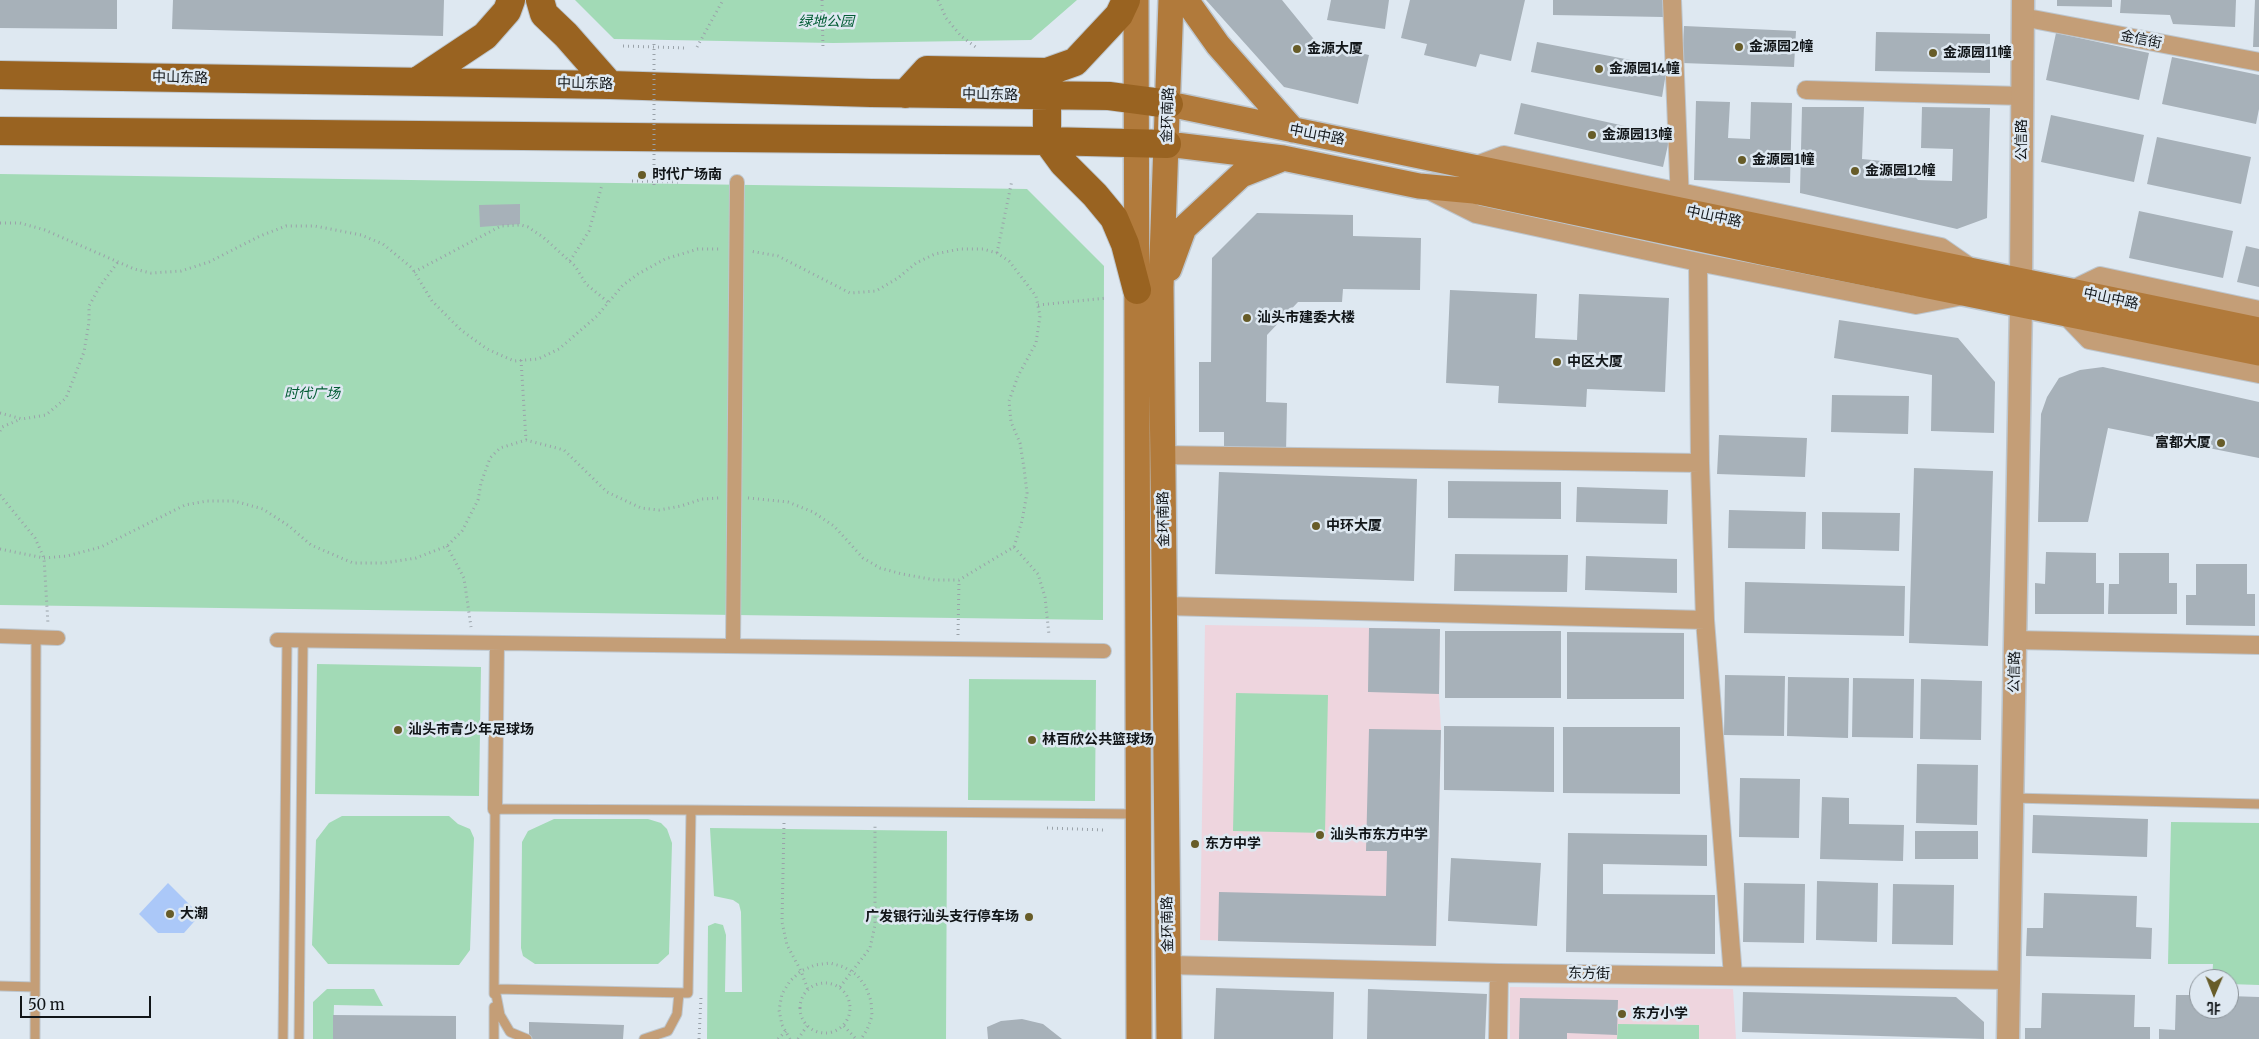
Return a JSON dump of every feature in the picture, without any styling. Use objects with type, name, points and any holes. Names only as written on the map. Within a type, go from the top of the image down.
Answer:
[{"type":"main road","points":[[416,82],[484,36],[507,12],[512,0]]},
{"type":"main road","points":[[540,0],[544,14],[566,35],[610,85]]},
{"type":"main road","points":[[906,94],[927,70],[1047,72],[1075,62],[1119,15],[1126,0]]},
{"type":"main road","name":"金环南路","points":[[1136,0],[1136,142],[1163,455],[1169,1039]]},
{"type":"main road","name":"金环南路","points":[[1139,1039],[1138,814],[1149,289],[1168,144],[1171,0]]},
{"type":"main road","points":[[1186,0],[1218,45],[1293,130]]},
{"type":"main road","name":"中山东路","points":[[0,75],[610,85],[906,94],[1109,96],[1169,104]]},
{"type":"main road","points":[[1047,96],[1047,141],[1063,163],[1095,195],[1114,218],[1125,244],[1149,289]]},
{"type":"main road","name":"中山中路","points":[[1169,104],[1474,166],[1555,176],[1680,201],[1751,225],[1973,283],[2021,293],[2066,302],[2220,322],[2259,330]]},
{"type":"main road","points":[[0,131],[1047,141],[1168,144]]},
{"type":"main road","name":"中山中路","points":[[1168,144],[1283,158],[1419,186],[1474,191],[1766,254],[1973,283]]},
{"type":"main road","points":[[1149,289],[1184,228],[1241,175],[1283,158]]},
{"type":"main road","name":"中山中路","points":[[2066,302],[2231,348],[2259,353]]},
{"type":"street","points":[[1419,186],[1476,214],[1698,262],[1916,305],[1973,283],[1941,248],[1775,213],[1680,201],[1672,0]]},
{"type":"street","name":"金信街","points":[[2022,8],[2259,62]]},
{"type":"street","name":"公信路","points":[[2008,1039],[2021,293],[2022,8]]},
{"type":"street","points":[[1806,90],[2022,96]]},
{"type":"street","points":[[733,646],[737,182]]},
{"type":"street","points":[[1542,227],[1560,210]]},
{"type":"street","points":[[1751,225],[1775,213]]},
{"type":"street","points":[[1738,270],[1766,254]]},
{"type":"street","points":[[1698,262],[1700,463],[1705,620],[1733,976]]},
{"type":"street","points":[[2252,308],[2100,276],[2066,302],[2089,340],[2259,374]]},
{"type":"street","points":[[2220,322],[2252,308]]},
{"type":"street","points":[[2208,364],[2231,348]]},
{"type":"street","points":[[1163,455],[1700,463]]},
{"type":"street","points":[[1164,606],[1705,620]]},
{"type":"street","points":[[0,636],[47,637]]},
{"type":"street","points":[[282,640],[1104,651]]},
{"type":"street","points":[[2015,640],[2259,645]]},
{"type":"street","points":[[495,809],[496,643]]},
{"type":"street","name":"东方街","points":[[1168,965],[1499,973],[2009,980]]},
{"type":"street","points":[[1498,1039],[1499,973]]},
{"type":"lane","points":[[35,1039],[35,987],[47,637]]},
{"type":"lane","points":[[282,640],[283,1039]]},
{"type":"lane","points":[[299,1039],[303,641]]},
{"type":"lane","points":[[2012,798],[2259,804]]},
{"type":"lane","points":[[494,1039],[495,809],[1138,814]]},
{"type":"lane","points":[[494,989],[688,993],[691,810]]},
{"type":"lane","points":[[0,986],[35,987]]},
{"type":"lane","points":[[494,989],[500,1015],[510,1032],[527,1039]]},
{"type":"lane","points":[[644,1039],[655,1037],[668,1031],[676,1014],[679,993]]},
{"type":"path","points":[[698,47],[723,0]]},
{"type":"path","points":[[822,0],[822,49]]},
{"type":"path","points":[[938,0],[946,18],[956,30],[981,52]]},
{"type":"path","points":[[654,42],[654,183]]},
{"type":"path","points":[[623,46],[686,48]]},
{"type":"path","points":[[997,253],[1012,180]]},
{"type":"path","points":[[632,181],[654,183],[681,182]]},
{"type":"path","points":[[570,262],[589,232],[602,185]]},
{"type":"path","points":[[0,222],[20,223],[45,230],[134,269],[151,273],[181,271],[208,262],[260,236],[286,226],[316,226],[361,235],[384,244],[402,258],[414,272],[432,301],[461,330],[487,349],[514,361],[538,358],[559,349],[597,316],[623,285],[638,274],[665,259],[698,249],[736,250],[778,256],[850,293],[876,291],[898,278],[916,263],[936,254],[960,249],[983,249],[997,253],[1009,261],[1036,296],[1040,316],[1036,343],[1018,376],[1009,401],[1011,422],[1020,443],[1027,493],[1022,521],[1014,547],[959,580],[935,580],[880,568],[863,558],[834,526],[813,512],[788,502],[734,496],[702,499],[681,506],[659,510],[641,508],[607,492],[564,450],[526,440],[500,448],[490,458],[480,483],[478,500],[462,531],[447,546],[416,558],[384,563],[353,563],[311,546],[289,526],[263,509],[234,501],[207,501],[185,504],[100,547],[67,556],[44,558],[0,549]]},
{"type":"path","points":[[414,272],[501,226],[528,227],[544,237],[575,266],[586,284],[608,302]]},
{"type":"path","points":[[0,431],[2,427],[22,419],[46,415],[66,398],[84,352],[89,322],[89,306],[100,286],[118,262]]},
{"type":"path","points":[[1038,305],[1108,298]]},
{"type":"path","points":[[521,360],[526,440]]},
{"type":"path","points":[[0,413],[22,419]]},
{"type":"path","points":[[0,496],[35,538],[44,558],[47,637]]},
{"type":"path","points":[[447,546],[464,578],[471,621],[472,643]]},
{"type":"path","points":[[1014,547],[1038,574],[1045,597],[1051,651]]},
{"type":"path","points":[[958,650],[959,580]]},
{"type":"path","points":[[775,823],[793,823]]},
{"type":"path","points":[[784,823],[782,922],[787,945],[801,970],[808,990]]},
{"type":"path","points":[[866,824],[885,824]]},
{"type":"path","points":[[840,987],[870,948],[875,926],[876,824]]},
{"type":"path","points":[[1038,828],[1106,830]]},
{"type":"path","points":[[790,1039],[782,1025],[779,1010],[782,994],[790,981],[801,970],[815,965],[830,964],[844,967],[852,972],[866,987],[871,1001],[872,1016],[867,1030],[861,1039]]},
{"type":"path","points":[[824,983],[840,987],[850,1001],[851,1010],[844,1026],[829,1033],[821,1033],[807,1026],[802,1019],[800,1004],[808,990],[815,984],[824,983]]},
{"type":"path","points":[[699,1039],[701,993]]},
{"type":"path","points":[[798,1039],[807,1026]]},
{"type":"path","points":[[844,1026],[856,1039]]},
{"type":"path","points":[[778,1039],[786,1032]]},
{"type":"shaded area","name":"汕头市东方中学","points":[[1205,625],[1440,629],[1439,694],[1441,730],[1436,946],[1200,940]]},
{"type":"shaded area","name":"东方小学","points":[[1510,987],[1733,989],[1736,1039],[1510,1039]]},
{"type":"green space","name":"绿地公园","points":[[575,0],[1077,0],[1031,40],[833,43],[614,39]]},
{"type":"green space","name":"时代广场","points":[[0,174],[1027,189],[1104,266],[1103,620],[0,605]]},
{"type":"green space","name":"汕头市青少年足球场","points":[[317,664],[481,667],[479,796],[315,794]]},
{"type":"green space","name":"林百欣公共篮球场","points":[[969,679],[1096,680],[1095,801],[968,800]]},
{"type":"green space","points":[[1236,693],[1328,695],[1325,833],[1233,831]]},
{"type":"green space","points":[[342,816],[449,816],[458,824],[470,829],[474,838],[470,950],[459,965],[328,964],[312,945],[316,840],[329,823]]},
{"type":"green space","points":[[554,819],[648,819],[661,823],[667,829],[672,843],[669,954],[658,964],[535,964],[523,956],[521,948],[522,842],[528,831]]},
{"type":"green space","points":[[2171,822],[2259,823],[2259,985],[2239,984],[2239,969],[2213,969],[2213,964],[2168,964]]},
{"type":"green space","points":[[710,828],[947,831],[946,1039],[707,1039],[708,926],[715,923],[723,925],[726,935],[725,992],[742,992],[741,912],[739,904],[733,900],[714,896]]},
{"type":"green space","points":[[327,989],[374,989],[383,1006],[334,1005],[333,1039],[313,1039],[313,1002]]},
{"type":"green space","points":[[1618,1024],[1699,1025],[1699,1039],[1617,1039]]},
{"type":"water","points":[[168,883],[200,915],[184,933],[158,933],[139,914]]},
{"type":"building","points":[[0,0],[117,0],[117,29],[0,28]]},
{"type":"building","points":[[173,0],[444,0],[443,36],[172,29]]},
{"type":"building","name":"金源大厦","points":[[1206,0],[1282,0],[1317,43],[1369,55],[1358,104],[1284,87]]},
{"type":"building","points":[[1331,0],[1389,0],[1385,29],[1327,20]]},
{"type":"building","points":[[1410,0],[1525,0],[1511,61],[1480,54],[1476,67],[1424,55],[1427,44],[1401,38]]},
{"type":"building","points":[[1553,0],[1664,0],[1663,17],[1553,15]]},
{"type":"building","points":[[2057,0],[2112,0],[2112,7],[2057,6]]},
{"type":"building","points":[[2121,0],[2236,0],[2235,27],[2173,24],[2170,15],[2120,13]]},
{"type":"building","points":[[2255,0],[2259,0],[2259,47],[2253,47]]},
{"type":"building","name":"金源园2幢","points":[[1684,26],[1796,31],[1794,67],[1682,63]]},
{"type":"building","name":"金源园11幢","points":[[1876,32],[1990,34],[1990,73],[1875,71]]},
{"type":"building","points":[[2056,33],[2149,53],[2139,100],[2046,80]]},
{"type":"building","name":"金源园14幢","points":[[1537,42],[1667,67],[1662,97],[1531,72]]},
{"type":"building","points":[[2172,57],[2259,75],[2259,109],[2256,124],[2162,104]]},
{"type":"building","name":"金源园1幢","points":[[1696,101],[1730,102],[1728,138],[1750,139],[1751,102],[1792,103],[1790,183],[1694,180]]},
{"type":"building","name":"金源园13幢","points":[[1521,103],[1670,136],[1663,167],[1514,134]]},
{"type":"building","name":"金源园12幢","points":[[1802,107],[1864,107],[1862,159],[1903,163],[1918,180],[1952,181],[1953,149],[1921,148],[1922,107],[1990,108],[1987,218],[1957,229],[1800,193]]},
{"type":"building","points":[[2051,115],[2144,135],[2134,182],[2041,162]]},
{"type":"building","points":[[2157,137],[2251,157],[2241,204],[2147,184]]},
{"type":"building","points":[[520,204],[520,224],[480,227],[479,205]]},
{"type":"building","points":[[2139,211],[2233,231],[2223,278],[2129,258]]},
{"type":"building","name":"汕头市建委大楼","points":[[1257,213],[1353,215],[1353,236],[1421,238],[1420,290],[1343,289],[1342,302],[1298,302],[1267,335],[1266,402],[1287,403],[1286,453],[1224,453],[1224,432],[1199,432],[1199,362],[1211,362],[1212,258]]},
{"type":"building","points":[[2246,246],[2259,249],[2259,287],[2237,282]]},
{"type":"building","name":"中区大厦","points":[[1450,290],[1537,294],[1535,338],[1577,340],[1579,294],[1669,298],[1665,392],[1587,389],[1586,407],[1498,403],[1499,386],[1446,383]]},
{"type":"building","points":[[1839,320],[1958,338],[1995,382],[1994,433],[1931,431],[1932,375],[1834,358]]},
{"type":"building","name":"富都大厦","points":[[2103,367],[2259,402],[2259,458],[2108,428],[2088,522],[2038,522],[2041,414],[2047,397],[2059,378],[2080,370]]},
{"type":"building","points":[[1832,395],[1909,396],[1908,434],[1831,432]]},
{"type":"building","points":[[1719,435],[1807,438],[1805,477],[1717,474]]},
{"type":"building","points":[[1914,468],[1993,471],[1988,646],[1909,643]]},
{"type":"building","name":"中环大厦","points":[[1219,472],[1417,479],[1414,581],[1215,574]]},
{"type":"building","points":[[1448,481],[1561,482],[1561,519],[1448,518]]},
{"type":"building","points":[[1577,487],[1668,490],[1667,524],[1576,522]]},
{"type":"building","points":[[1729,510],[1806,512],[1805,549],[1728,548]]},
{"type":"building","points":[[1822,512],[1900,513],[1899,551],[1822,549]]},
{"type":"building","points":[[2046,552],[2096,553],[2096,583],[2104,583],[2104,614],[2035,614],[2035,583],[2045,584]]},
{"type":"building","points":[[2119,553],[2169,553],[2169,583],[2177,583],[2177,614],[2108,614],[2109,584],[2119,584]]},
{"type":"building","points":[[1455,554],[1568,555],[1567,592],[1454,591]]},
{"type":"building","points":[[1586,556],[1677,559],[1677,593],[1585,590]]},
{"type":"building","points":[[2196,564],[2247,564],[2247,594],[2255,594],[2255,626],[2186,625],[2186,595],[2196,595]]},
{"type":"building","points":[[1745,582],[1905,586],[1904,636],[1744,633]]},
{"type":"building","points":[[1369,628],[1440,629],[1439,694],[1368,692]]},
{"type":"building","points":[[1445,631],[1561,631],[1561,698],[1445,698]]},
{"type":"building","points":[[1567,632],[1684,633],[1684,699],[1567,699]]},
{"type":"building","points":[[1725,675],[1785,676],[1784,736],[1724,735]]},
{"type":"building","points":[[1788,677],[1849,678],[1848,738],[1787,736]]},
{"type":"building","points":[[1853,678],[1914,679],[1913,738],[1852,737]]},
{"type":"building","points":[[1921,679],[1982,681],[1981,740],[1920,739]]},
{"type":"building","points":[[1444,726],[1554,727],[1554,792],[1444,790]]},
{"type":"building","points":[[1563,727],[1680,727],[1680,794],[1563,793]]},
{"type":"building","points":[[1369,729],[1441,730],[1436,946],[1218,941],[1219,892],[1386,896],[1387,851],[1366,851]]},
{"type":"building","points":[[1917,764],[1978,765],[1977,825],[1916,823]]},
{"type":"building","points":[[1740,778],[1800,779],[1799,838],[1739,837]]},
{"type":"building","points":[[1822,797],[1849,798],[1849,824],[1904,825],[1903,861],[1820,859]]},
{"type":"building","points":[[2033,815],[2148,819],[2147,857],[2032,853]]},
{"type":"building","points":[[1915,831],[1978,831],[1978,859],[1915,859]]},
{"type":"building","points":[[1568,833],[1707,835],[1707,866],[1603,864],[1603,894],[1715,895],[1715,954],[1566,952]]},
{"type":"building","points":[[1451,858],[1541,863],[1537,926],[1448,921]]},
{"type":"building","points":[[1817,881],[1878,883],[1877,942],[1816,940]]},
{"type":"building","points":[[1744,883],[1805,884],[1804,943],[1743,942]]},
{"type":"building","points":[[1893,884],[1954,885],[1953,945],[1892,944]]},
{"type":"building","points":[[2044,893],[2137,896],[2136,927],[2152,928],[2151,959],[2026,956],[2027,928],[2043,928]]},
{"type":"building","points":[[1216,988],[1334,992],[1333,1039],[1214,1039]]},
{"type":"building","points":[[1368,989],[1487,994],[1485,1039],[1367,1039]]},
{"type":"building","points":[[1743,992],[1956,997],[1984,1022],[1984,1039],[1742,1032]]},
{"type":"building","points":[[2042,993],[2135,995],[2134,1027],[2150,1027],[2150,1039],[2025,1039],[2025,1028],[2041,1028]]},
{"type":"building","points":[[2176,995],[2189,995],[2189,1019],[2239,1019],[2239,996],[2259,997],[2259,1039],[2159,1039],[2159,1029],[2175,1030]]},
{"type":"building","points":[[1520,998],[1618,1000],[1617,1035],[1567,1033],[1567,1039],[1519,1039]]},
{"type":"building","points":[[333,1015],[456,1016],[456,1039],[333,1039]]},
{"type":"building","points":[[1022,1019],[1043,1024],[1062,1039],[988,1039],[987,1027],[1001,1021]]},
{"type":"building","points":[[529,1022],[624,1025],[623,1039],[529,1039]]},
{"type":"place","name":"金源园2幢","points":[[1739,47]]},
{"type":"place","name":"金源大厦","points":[[1297,49]]},
{"type":"place","name":"金源园11幢","points":[[1933,53]]},
{"type":"place","name":"金源园14幢","points":[[1599,69]]},
{"type":"place","name":"金源园13幢","points":[[1592,135]]},
{"type":"place","name":"金源园1幢","points":[[1742,160]]},
{"type":"place","name":"金源园12幢","points":[[1855,171]]},
{"type":"place","name":"时代广场南","points":[[642,175]]},
{"type":"place","name":"汕头市建委大楼","points":[[1247,318]]},
{"type":"place","name":"中区大厦","points":[[1557,362]]},
{"type":"place","name":"富都大厦","points":[[2221,443]]},
{"type":"place","name":"中环大厦","points":[[1316,526]]},
{"type":"place","name":"汕头市青少年足球场","points":[[398,730]]},
{"type":"place","name":"林百欣公共篮球场","points":[[1032,740]]},
{"type":"place","name":"汕头市东方中学","points":[[1320,835]]},
{"type":"place","name":"东方中学","points":[[1195,844]]},
{"type":"place","name":"大潮","points":[[170,914]]},
{"type":"place","name":"广发银行汕头支行停车场","points":[[1029,917]]},
{"type":"place","name":"东方小学","points":[[1622,1014]]}]
